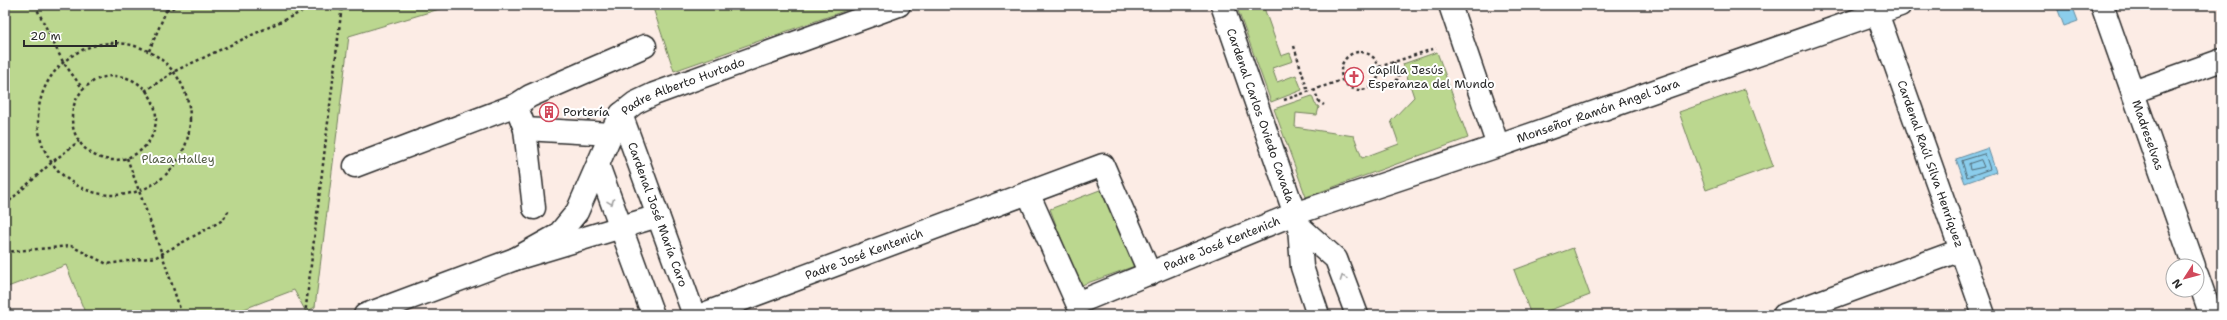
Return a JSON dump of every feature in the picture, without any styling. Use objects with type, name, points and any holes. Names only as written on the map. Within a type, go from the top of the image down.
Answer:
[{"type":"street","name":"Padre Alberto Hurtado","points":[[515,259],[558,234],[577,212],[621,114],[635,103],[683,83],[899,5]]},
{"type":"street","name":"Cardenal Carlos Oviedo Cavada","points":[[1222,5],[1297,220],[1302,267],[1318,315]]},
{"type":"street","points":[[1450,5],[1498,146]]},
{"type":"street","name":"Monseñor Ramón Angel Jara","points":[[1297,220],[1498,146],[1900,5]]},
{"type":"street","name":"Madreselvas","points":[[2102,5],[2191,258]]},
{"type":"street","name":"Cardenal Raúl Silva Henríquez","points":[[1877,13],[1984,315]]},
{"type":"street","points":[[355,166],[516,105],[530,96],[645,46]]},
{"type":"street","points":[[2133,92],[2222,60]]},
{"type":"street","points":[[516,105],[525,129],[534,208]]},
{"type":"street","name":"Cardenal José María Caro","points":[[621,114],[694,315]]},
{"type":"street","points":[[525,129],[611,134]]},
{"type":"street","points":[[598,165],[653,315]]},
{"type":"street","name":"Padre José Kentenich","points":[[701,315],[1103,165],[1150,274]]},
{"type":"street","name":"Padre José Kentenich","points":[[1028,193],[1077,303],[1150,274],[1297,220]]},
{"type":"street","name":"Padre Alberto Hurtado","points":[[365,315],[515,259],[620,226],[658,216]]},
{"type":"street","points":[[1297,220],[1336,258],[1357,315]]},
{"type":"street","points":[[1784,315],[1961,250]]},
{"type":"street","points":[[2205,298],[2211,315]]},
{"type":"path","points":[[35,5],[63,62],[83,89]]},
{"type":"path","points":[[163,5],[166,11]]},
{"type":"path","points":[[149,51],[166,11],[179,5]]},
{"type":"path","points":[[145,91],[175,71],[316,5]]},
{"type":"path","points":[[305,315],[342,5]]},
{"type":"path","points":[[1379,67],[1462,41]]},
{"type":"path","points":[[104,42],[131,44],[155,54],[175,71],[186,93],[192,117],[188,142],[178,164],[161,181],[139,192],[114,196],[90,192],[68,181],[51,163],[40,139],[37,113],[44,88],[58,65],[63,62],[79,50],[104,42]]},
{"type":"path","points":[[1294,46],[1308,92]]},
{"type":"path","points":[[1360,52],[1372,56],[1379,67],[1378,79],[1369,88],[1363,90],[1351,89],[1342,80],[1340,67],[1347,56],[1353,53],[1360,52]]},
{"type":"path","points":[[1394,62],[1399,76],[1396,82]]},
{"type":"path","points":[[107,77],[122,77],[134,82],[145,91],[153,102],[156,116],[155,130],[149,142],[140,152],[127,158],[114,160],[100,158],[88,151],[79,141],[73,128],[72,115],[75,101],[83,89],[94,81],[107,77]]},
{"type":"path","points":[[1258,108],[1342,80]]},
{"type":"path","points":[[1314,89],[1319,102],[1324,105]]},
{"type":"path","points":[[5,205],[51,163],[79,141]]},
{"type":"path","points":[[127,158],[162,254],[182,315]]},
{"type":"path","points":[[5,252],[71,246],[107,264],[156,257],[223,220],[229,210]]},
{"type":"green space","name":"Plaza Halley","points":[[5,5],[453,5],[349,36],[315,307],[306,312],[294,290],[228,315],[86,315],[66,265],[5,288]]},
{"type":"green space","points":[[652,5],[861,5],[674,71]]},
{"type":"green space","points":[[1236,5],[1263,5],[1281,56],[1290,53],[1293,61],[1272,68],[1277,82],[1296,75],[1302,90],[1271,102]]},
{"type":"green space","points":[[1437,52],[1468,138],[1306,197],[1274,109],[1312,96],[1315,104],[1319,107],[1317,115],[1296,113],[1295,127],[1354,136],[1362,158],[1399,144],[1391,121],[1414,97],[1403,64]]},
{"type":"green space","points":[[1745,89],[1773,166],[1706,190],[1679,112]]},
{"type":"green space","points":[[1105,188],[1135,266],[1079,286],[1050,209]]},
{"type":"green space","points":[[1573,248],[1590,295],[1537,315],[1531,315],[1514,270]]},
{"type":"water","points":[[2056,5],[2072,5],[2078,21],[2064,26]]},
{"type":"water","points":[[1988,148],[1996,172],[1965,183],[1956,159]]},
{"type":"place","name":"Capilla Jesús Esperanza del Mundo","points":[[1354,77]]},
{"type":"place","name":"Portería","points":[[549,112]]}]
